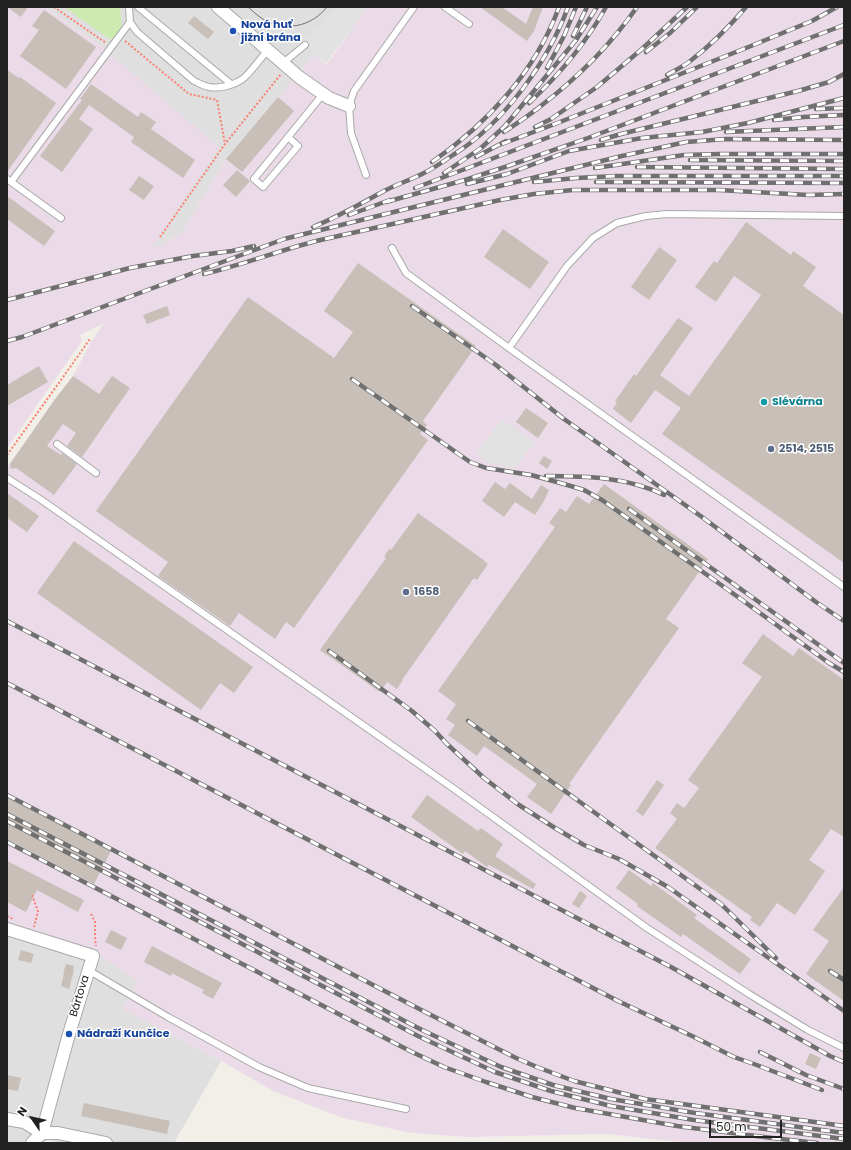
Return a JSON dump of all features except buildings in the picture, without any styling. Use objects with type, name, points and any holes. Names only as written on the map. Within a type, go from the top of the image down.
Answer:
[{"type":"street","points":[[218,7],[300,77],[328,98],[349,106]]},
{"type":"street","points":[[7,929],[93,956]]},
{"type":"street","name":"Bártova","points":[[42,1134],[67,1041],[93,956]]},
{"type":"street","points":[[7,1119],[24,1122],[42,1134],[58,1133],[106,1143]]},
{"type":"street","points":[[32,1143],[42,1134]]},
{"type":"lane","points":[[129,7],[130,22],[141,36],[194,81],[209,88],[231,84],[241,80],[268,50]]},
{"type":"lane","points":[[138,7],[231,84]]},
{"type":"lane","points":[[366,175],[351,133],[349,106],[354,91],[414,7]]},
{"type":"lane","points":[[445,7],[469,24]]},
{"type":"lane","points":[[61,218],[9,180],[130,22]]},
{"type":"lane","points":[[285,65],[305,45]]},
{"type":"lane","points":[[288,137],[298,146],[263,187],[254,179],[288,137],[323,94]]},
{"type":"lane","points":[[509,348],[567,266],[593,238],[617,223],[646,216],[667,214],[844,216]]},
{"type":"lane","points":[[392,248],[406,273],[844,587]]},
{"type":"lane","points":[[57,444],[96,473]]},
{"type":"lane","points":[[7,478],[44,502],[450,786],[647,928],[808,1030],[844,1048]]},
{"type":"lane","points":[[88,970],[168,1017],[259,1067],[308,1088],[406,1109]]},
{"type":"path","points":[[54,7],[112,47],[124,40],[189,94],[217,100],[226,144]]},
{"type":"path","points":[[160,237],[226,144],[285,65]]},
{"type":"path","points":[[7,454],[90,339]]},
{"type":"path","points":[[32,895],[38,911],[34,929],[34,938]]},
{"type":"path","points":[[91,914],[95,922],[96,954],[93,956]]},
{"type":"shaded area","points":[[7,7],[45,7],[101,46],[219,147],[152,247],[159,246],[182,233],[226,159],[314,55],[326,65],[368,7],[844,7],[844,1143],[689,1143],[607,1134],[467,1137],[412,1133],[343,1118],[273,1091],[218,1059],[123,1009],[138,981],[101,956],[36,930],[7,922],[7,467],[73,376],[91,342],[104,323],[80,335],[82,341],[7,448]]},
{"type":"shaded area","points":[[45,7],[368,7],[326,63],[314,55],[226,159],[182,233],[159,246],[151,247],[101,46]]},
{"type":"shaded area","points":[[337,7],[367,7],[326,63],[299,40],[318,29]]},
{"type":"shaded area","points":[[502,420],[535,442],[513,469],[493,464],[479,456],[477,452]]},
{"type":"shaded area","points":[[7,922],[36,930],[101,956],[138,981],[124,1009],[221,1061],[174,1143],[62,1143],[48,1140],[42,1143],[7,1143]]},
{"type":"green space","points":[[64,7],[120,7],[122,29],[116,38],[109,39]]},
{"type":"tram line","points":[[248,7],[268,22],[286,26],[294,26],[309,22],[316,18],[327,7]]},
{"type":"railway","points":[[432,162],[472,131],[508,94],[537,53],[559,7]]},
{"type":"railway","points":[[313,227],[386,190],[426,172],[471,142],[489,127],[522,90],[536,70],[549,49],[568,7]]},
{"type":"railway","points":[[547,68],[564,36],[576,7]]},
{"type":"railway","points":[[573,36],[587,7]]},
{"type":"railway","points":[[444,173],[481,148],[505,126],[576,40],[597,7]]},
{"type":"railway","points":[[529,103],[551,81],[581,46],[606,7]]},
{"type":"railway","points":[[504,132],[555,95],[581,72],[617,34],[637,7]]},
{"type":"railway","points":[[535,127],[551,119],[597,87],[642,49],[687,7]]},
{"type":"railway","points":[[646,52],[670,33],[697,7]]},
{"type":"railway","points":[[667,75],[686,64],[704,49],[726,29],[746,7]]},
{"type":"railway","points":[[502,144],[746,48],[812,21],[837,7]]},
{"type":"railway","points":[[415,188],[844,25]]},
{"type":"railway","points":[[386,202],[465,180],[588,138],[844,41]]},
{"type":"railway","points":[[601,140],[798,91],[829,82],[844,74]]},
{"type":"railway","points":[[467,184],[507,174],[569,151],[642,138],[702,132],[748,123],[844,98]]},
{"type":"railway","points":[[816,109],[844,108]]},
{"type":"railway","points":[[774,120],[844,115]]},
{"type":"railway","points":[[726,132],[844,127]]},
{"type":"railway","points":[[7,341],[22,337],[284,239],[622,156],[686,142],[726,139],[844,140]]},
{"type":"railway","points":[[476,157],[506,141]]},
{"type":"railway","points":[[595,168],[684,155],[844,154]]},
{"type":"railway","points":[[690,160],[844,161]]},
{"type":"railway","points":[[637,167],[844,169]]},
{"type":"railway","points":[[534,182],[616,176],[844,176]]},
{"type":"railway","points":[[596,182],[844,183]]},
{"type":"railway","points":[[204,274],[316,241],[500,200],[534,194],[573,190],[719,190],[808,195],[844,194]]},
{"type":"railway","points":[[349,215],[390,200]]},
{"type":"railway","points":[[7,300],[130,268],[254,246]]},
{"type":"railway","points":[[412,306],[496,365],[564,419],[702,517],[816,602],[844,621]]},
{"type":"railway","points":[[352,379],[470,462],[486,468],[531,475],[564,484],[584,490],[602,500],[829,663],[844,672]]},
{"type":"railway","points":[[546,476],[576,476],[621,481],[636,484],[664,495]]},
{"type":"railway","points":[[629,509],[844,663]]},
{"type":"railway","points":[[7,621],[671,967],[830,1056],[844,1062]]},
{"type":"railway","points":[[329,651],[412,711],[484,778],[519,805],[584,845],[619,859],[668,887],[844,1011]]},
{"type":"railway","points":[[7,683],[618,1001],[734,1057],[822,1090]]},
{"type":"railway","points":[[468,721],[721,904],[776,958]]},
{"type":"railway","points":[[7,795],[429,1014],[537,1067],[574,1081],[645,1099],[844,1126]]},
{"type":"railway","points":[[7,814],[422,1030],[501,1067],[553,1085],[611,1099],[695,1113],[844,1133]]},
{"type":"railway","points":[[7,821],[418,1036],[495,1072],[551,1091],[611,1106],[694,1120],[844,1139]]},
{"type":"railway","points":[[7,842],[410,1051],[444,1067],[532,1097],[575,1108],[677,1126],[817,1143]]},
{"type":"railway","points":[[830,971],[844,980]]},
{"type":"railway","points":[[760,1052],[806,1075],[844,1089]]},
{"type":"place","name":"Nová huť jižní brána","points":[[233,31]]},
{"type":"place","name":"Slévárna","points":[[764,402]]},
{"type":"place","name":"2514, 2515","points":[[771,449]]},
{"type":"place","name":"1658","points":[[406,592]]},
{"type":"place","name":"Nádraží Kunčice","points":[[69,1034]]}]
